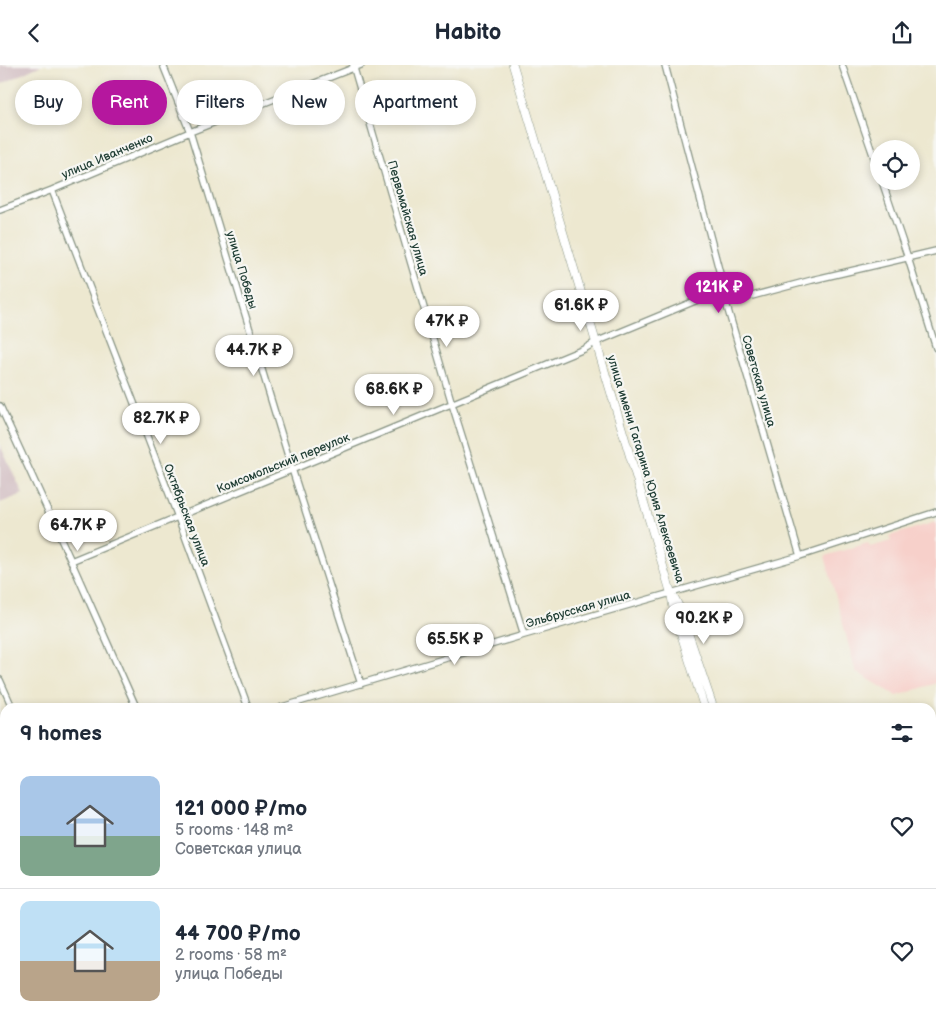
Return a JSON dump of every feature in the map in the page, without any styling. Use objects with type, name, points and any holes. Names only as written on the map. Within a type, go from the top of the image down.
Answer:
[{"type":"street","name":"улица Победы","points":[[162,65],[190,132],[292,469],[361,684]]},
{"type":"street","name":"улица Иванченко","points":[[0,210],[190,132],[362,65]]},
{"type":"street","name":"улица имени Гагарина Юрия Алексеевича","points":[[512,65],[672,593],[680,609],[712,703]]},
{"type":"street","name":"Советская улица","points":[[665,65],[724,289],[726,303],[800,556]]},
{"type":"street","points":[[842,65],[870,146]]},
{"type":"street","name":"Первомайская улица","points":[[353,67],[452,403],[524,635]]},
{"type":"street","name":"Октябрьская улица","points":[[52,190],[178,517],[247,703]]},
{"type":"street","points":[[885,190],[936,348]]},
{"type":"street","points":[[726,303],[812,280],[936,251]]},
{"type":"street","name":"Комсомольский переулок","points":[[71,561],[584,349],[596,342],[724,289]]},
{"type":"street","points":[[0,406],[134,703]]},
{"type":"street","name":"Эльбрусская улица","points":[[296,703],[800,556],[936,512]]},
{"type":"street","name":"улица имени Гагарина Юрия Алексеевича","points":[[672,593],[674,611],[703,703]]},
{"type":"street","points":[[0,680],[10,703]]},
{"type":"shaded area","points":[[0,65],[41,65],[0,85]]},
{"type":"shaded area","points":[[0,445],[23,494],[0,503]]},
{"type":"shaded area","points":[[936,522],[936,683],[897,696],[856,673],[825,556],[868,543],[870,547],[891,541],[889,536]]}]
